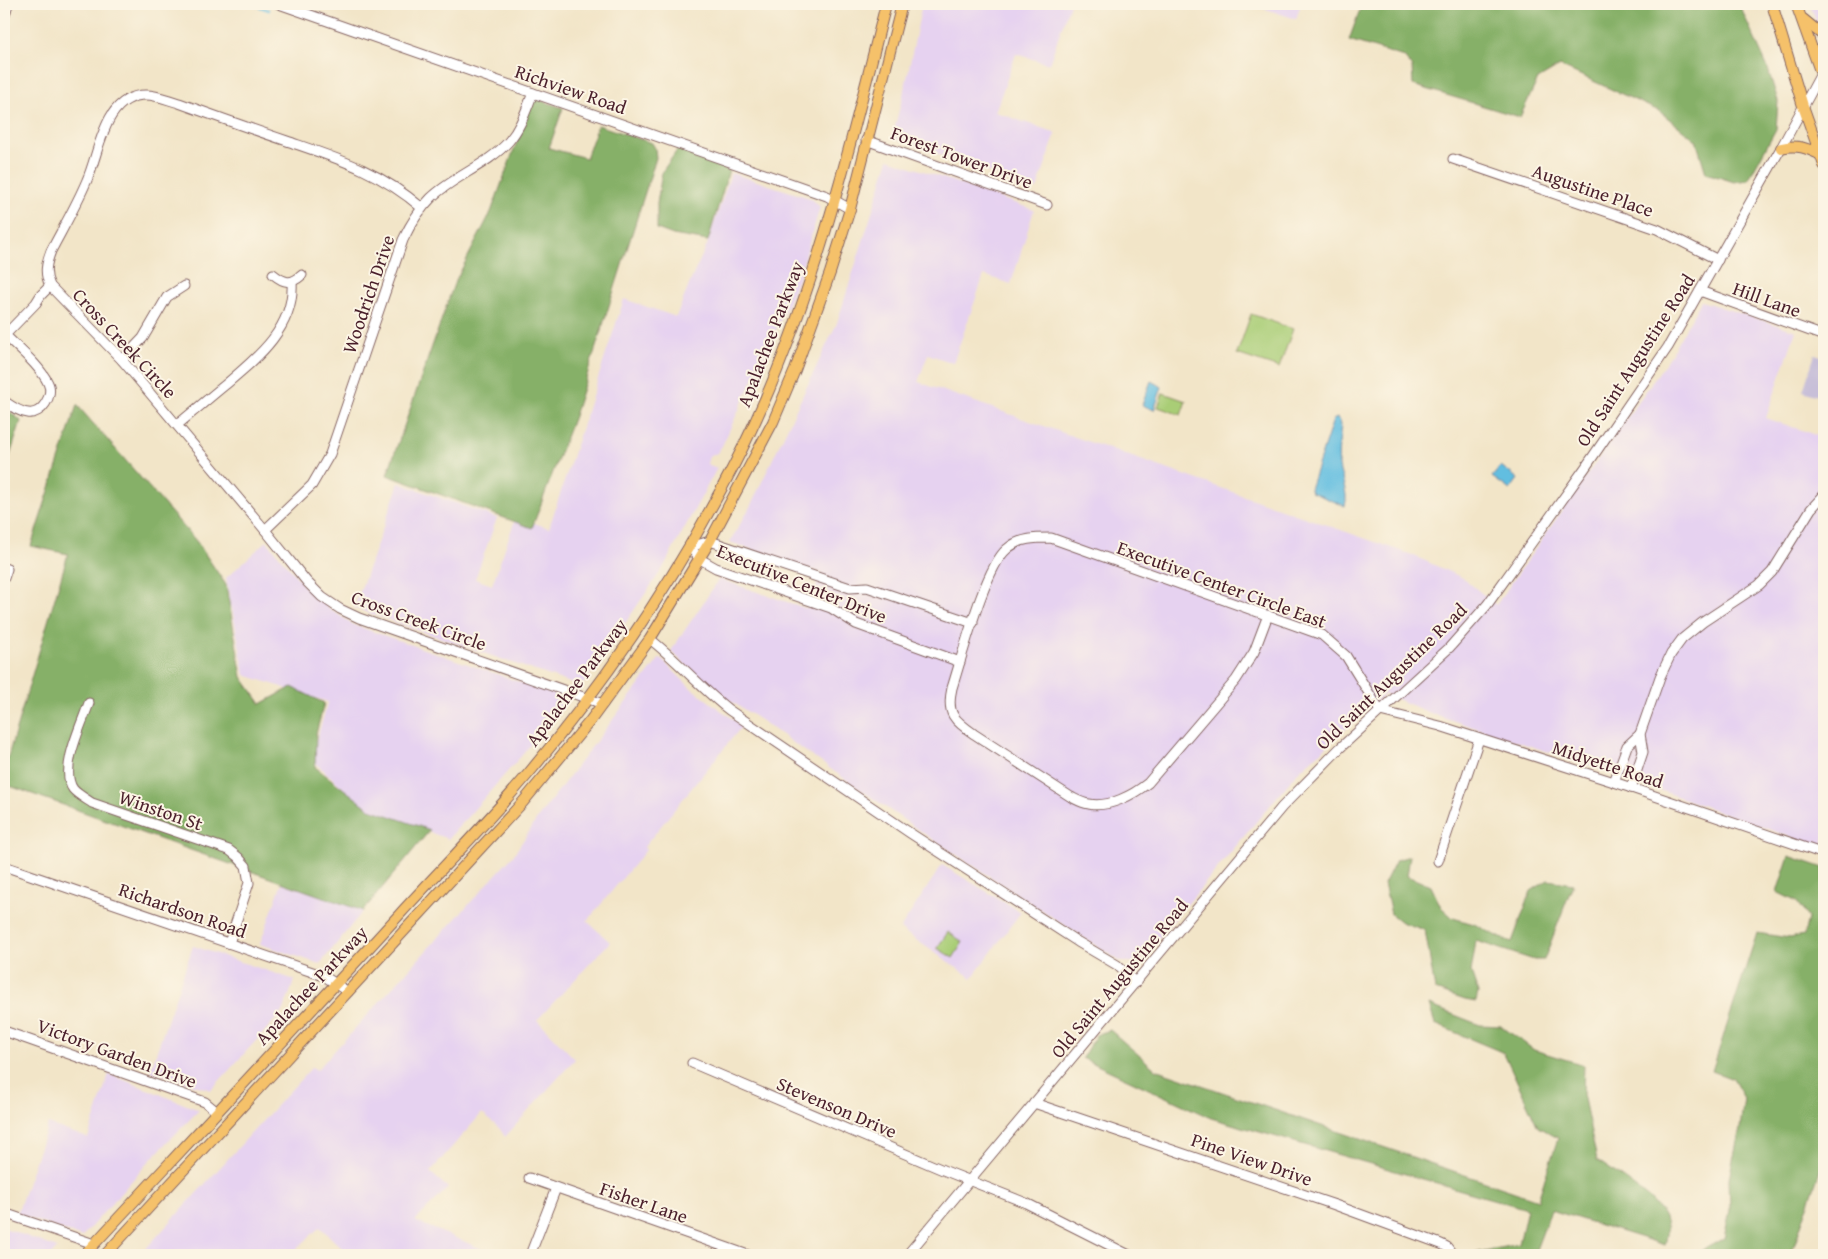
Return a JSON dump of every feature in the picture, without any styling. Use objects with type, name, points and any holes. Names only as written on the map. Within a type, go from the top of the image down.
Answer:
[{"type":"main road","name":"Apalachee Parkway","points":[[84,1255],[516,788],[588,698],[660,597],[690,547],[734,464],[779,365],[817,262],[835,201],[886,4]]},
{"type":"main road","name":"Apalachee Parkway","points":[[105,1255],[529,795],[604,704],[650,639],[710,541],[773,422],[795,370],[830,273],[850,209],[902,4]]},
{"type":"main road","points":[[882,18],[902,4]]},
{"type":"main road","points":[[1772,4],[1803,106],[1822,160]]},
{"type":"main road","points":[[1796,4],[1823,74]]},
{"type":"main road","points":[[1802,18],[1820,33],[1824,34]]},
{"type":"main road","points":[[1781,148],[1801,146],[1822,160]]},
{"type":"main road","points":[[779,365],[782,399]]},
{"type":"main road","points":[[217,1112],[220,1121],[217,1134]]},
{"type":"main road","points":[[125,1211],[143,1213],[141,1206],[146,1189]]},
{"type":"street","points":[[4,18],[8,4]]},
{"type":"street","name":"Richview Road","points":[[279,4],[818,193],[850,209]]},
{"type":"street","name":"Old Saint Augustine Road","points":[[907,1255],[1282,807],[1309,778],[1449,648],[1487,604],[1668,346],[1803,106],[1823,74]]},
{"type":"street","name":"Woodrich Drive","points":[[265,530],[312,485],[330,454],[403,240],[412,220],[431,198],[508,143],[519,128],[533,93]]},
{"type":"street","name":"Cross Creek Circle","points":[[422,208],[395,186],[378,176],[348,163],[179,103],[156,96],[144,95],[121,104],[114,111],[106,126],[88,179],[51,251],[46,264],[46,279],[52,289],[122,360],[307,582],[322,597],[340,609],[359,618],[604,704]]},
{"type":"street","name":"Forest Tower Drive","points":[[866,140],[1047,205]]},
{"type":"street","name":"Augustine Place","points":[[1453,159],[1657,229],[1718,260]]},
{"type":"street","points":[[273,274],[281,281],[292,282],[302,275]]},
{"type":"street","points":[[177,425],[255,360],[269,345],[290,307],[293,293],[292,282]]},
{"type":"street","points":[[122,360],[143,338],[167,297],[184,286]]},
{"type":"street","points":[[4,401],[26,413],[32,413],[42,407],[50,394],[50,388],[42,373],[4,334],[36,303],[41,294],[52,289]]},
{"type":"street","name":"Hill Lane","points":[[1700,292],[1824,336]]},
{"type":"street","points":[[1614,782],[1627,746],[1640,734],[1660,677],[1671,654],[1682,640],[1703,622],[1759,584],[1772,572],[1811,509],[1824,495]]},
{"type":"street","name":"Executive Center Circle East","points":[[973,623],[994,566],[1008,548],[1030,538],[1051,538],[1314,631],[1339,649],[1353,665],[1380,711]]},
{"type":"street","name":"Executive Center Drive","points":[[960,662],[856,624],[831,608],[716,568],[700,559],[690,547],[710,541],[850,588],[867,588],[973,623]]},
{"type":"street","points":[[4,578],[5,568]]},
{"type":"street","points":[[973,623],[952,688],[949,706],[953,717],[960,724],[1082,803],[1099,804],[1130,795],[1148,783],[1236,680],[1254,652],[1268,614]]},
{"type":"street","points":[[650,639],[675,660],[708,694],[729,710],[918,838],[1117,965],[1136,983]]},
{"type":"street","name":"Winston St","points":[[89,703],[68,765],[69,780],[74,790],[92,803],[229,850],[238,857],[246,866],[249,883],[229,943]]},
{"type":"street","name":"Midyette Road","points":[[1380,711],[1480,739],[1614,782],[1824,854]]},
{"type":"street","points":[[1631,788],[1643,752],[1640,734]]},
{"type":"street","points":[[1438,861],[1480,739]]},
{"type":"street","name":"Richardson Road","points":[[4,866],[324,976],[348,992]]},
{"type":"street","name":"Victory Garden Drive","points":[[4,1031],[205,1102],[217,1112]]},
{"type":"street","name":"Stevenson Drive","points":[[692,1063],[1026,1203],[1129,1255]]},
{"type":"street","name":"Pine View Drive","points":[[1034,1103],[1317,1199],[1441,1244],[1447,1247],[1453,1255]]},
{"type":"street","name":"Fisher Lane","points":[[529,1178],[748,1255]]},
{"type":"street","points":[[530,1255],[556,1188]]},
{"type":"street","points":[[4,1213],[94,1244]]},
{"type":"shaded area","points":[[922,4],[1070,4],[1049,64],[1016,54],[995,112],[1056,133],[1037,189],[892,138],[906,83]]},
{"type":"shaded area","points":[[1251,4],[1301,4],[1296,19]]},
{"type":"shaded area","points":[[1810,4],[1824,4],[1824,29],[1816,22]]},
{"type":"shaded area","points":[[889,159],[1034,210],[1011,284],[984,275],[953,363],[928,354],[918,382],[1412,555],[1463,578],[1496,605],[1669,358],[1701,301],[1796,331],[1766,418],[1824,438],[1824,849],[1601,769],[1430,713],[1385,694],[1297,773],[1139,962],[1121,962],[914,827],[759,719],[710,688],[671,651],[719,579],[808,609],[821,573],[730,542],[751,505],[837,323]]},
{"type":"shaded area","points":[[731,173],[810,198],[820,207],[799,277],[787,306],[722,446],[717,453],[709,457],[707,464],[717,468],[663,568],[584,683],[579,686],[354,608],[399,483],[497,518],[475,579],[492,585],[516,517],[549,528],[624,299],[676,317],[707,245]]},
{"type":"shaded area","points":[[1815,354],[1824,357],[1824,398],[1803,391]]},
{"type":"shaded area","points":[[267,541],[305,587],[330,609],[354,625],[560,696],[563,703],[523,754],[448,839],[367,809],[311,759],[328,702],[245,675],[226,578]]},
{"type":"shaded area","points":[[660,658],[691,688],[742,726],[644,847],[646,850],[587,921],[610,942],[537,1020],[575,1059],[505,1137],[500,1129],[482,1113],[430,1172],[448,1188],[415,1221],[496,1255],[349,1255],[320,1227],[290,1255],[140,1255],[312,1067],[317,1070],[513,856],[539,816]]},
{"type":"shaded area","points":[[942,865],[1021,912],[972,978],[900,929]]},
{"type":"shaded area","points":[[282,883],[363,911],[320,964],[260,944]]},
{"type":"shaded area","points":[[193,946],[295,980],[282,1012],[211,1090],[150,1071]]},
{"type":"shaded area","points":[[109,1074],[199,1110],[150,1160],[82,1237],[17,1214],[48,1124],[88,1138]]},
{"type":"shaded area","points":[[4,1228],[57,1248],[51,1255],[4,1255]]},
{"type":"green space","points":[[1362,4],[1739,4],[1767,66],[1778,101],[1776,129],[1748,180],[1734,182],[1706,173],[1696,140],[1659,111],[1560,66],[1538,79],[1520,117],[1413,85],[1412,67],[1404,57],[1349,40]]},
{"type":"green space","points":[[533,98],[563,108],[549,148],[586,158],[598,125],[652,143],[655,148],[656,158],[574,416],[532,528],[387,475],[454,284],[491,212]]},
{"type":"green space","points":[[678,149],[729,170],[708,241],[673,235],[657,229],[657,204],[662,172]]},
{"type":"green space","points":[[1251,314],[1293,329],[1279,368],[1237,354]]},
{"type":"green space","points":[[1163,393],[1186,401],[1181,415],[1158,407]]},
{"type":"green space","points":[[77,405],[197,542],[226,585],[242,677],[261,704],[292,687],[324,703],[316,734],[315,767],[370,809],[430,830],[363,911],[4,784],[4,770],[68,554],[31,546]]},
{"type":"green space","points":[[4,407],[21,421],[4,474]]},
{"type":"green space","points":[[1410,856],[1407,876],[1431,886],[1441,907],[1453,918],[1474,924],[1512,942],[1531,891],[1548,880],[1573,884],[1544,960],[1534,960],[1476,941],[1471,972],[1478,993],[1476,1002],[1435,990],[1425,930],[1401,922],[1391,914],[1384,884],[1396,860]]},
{"type":"green space","points":[[1789,856],[1824,868],[1824,1159],[1791,1255],[1694,1255],[1724,1238],[1730,1210],[1729,1178],[1740,1128],[1744,1098],[1733,1079],[1712,1071],[1757,933],[1789,938],[1804,935],[1808,918],[1797,902],[1777,892]]},
{"type":"green space","points":[[948,932],[963,942],[953,958],[937,948]]},
{"type":"green space","points":[[1429,1005],[1480,1025],[1501,1026],[1534,1050],[1584,1065],[1583,1094],[1597,1160],[1634,1186],[1660,1210],[1667,1225],[1665,1245],[1551,1210],[1534,1255],[1464,1255],[1519,1244],[1527,1209],[1211,1118],[1082,1058],[1096,1035],[1110,1030],[1155,1069],[1538,1200],[1558,1138],[1538,1127],[1504,1053],[1435,1024]]},
{"type":"water","points":[[1151,381],[1162,387],[1154,410],[1142,405]]},
{"type":"water","points":[[1337,418],[1341,425],[1338,461],[1345,491],[1345,506],[1311,492],[1310,489],[1333,420]]},
{"type":"water","points":[[1501,466],[1518,479],[1510,490],[1492,477]]},
{"type":"waterway","points":[[252,4],[269,10]]}]
